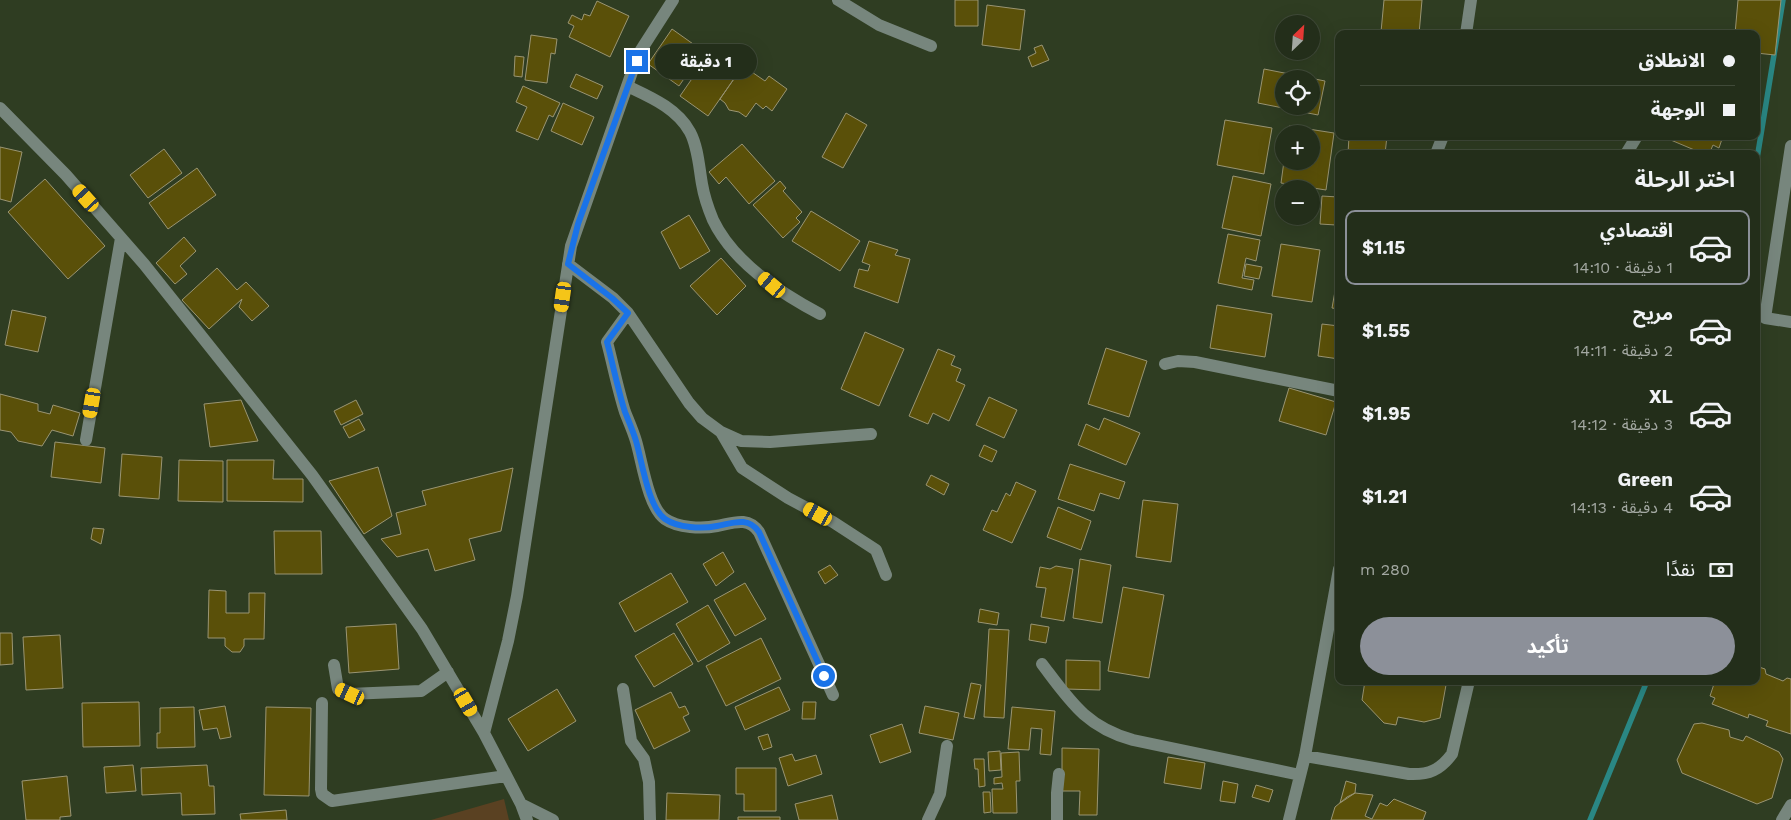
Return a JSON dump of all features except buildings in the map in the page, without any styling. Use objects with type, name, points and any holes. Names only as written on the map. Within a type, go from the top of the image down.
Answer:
[{"type":"street","points":[[484,733],[508,641],[517,596],[543,437],[568,264],[578,224],[641,50],[673,0]]},
{"type":"street","points":[[838,0],[879,25],[931,46]]},
{"type":"street","points":[[1467,30],[1472,0]]},
{"type":"street","points":[[627,86],[669,108],[690,132],[708,205],[714,221],[724,238],[746,263],[772,285],[795,301],[820,314]]},
{"type":"street","points":[[0,108],[66,175],[121,238],[312,475],[422,629],[484,733],[521,804],[527,820]]},
{"type":"street","points":[[1791,146],[1765,318],[1791,322]]},
{"type":"street","points":[[86,440],[121,238]]},
{"type":"street","points":[[568,264],[628,313],[689,404],[702,418],[721,432],[741,441],[770,442],[872,434]]},
{"type":"street","points":[[628,313],[607,342],[625,411],[636,440],[647,486],[657,509],[664,518],[673,523],[687,526],[706,528],[740,521],[749,522],[755,526],[833,694]]},
{"type":"street","points":[[1165,364],[1178,361],[1195,362],[1335,390]]},
{"type":"street","points":[[721,432],[742,468],[788,498],[833,522],[876,550],[886,575]]},
{"type":"street","points":[[1289,820],[1306,756],[1335,592]]},
{"type":"street","points":[[1042,664],[1068,698],[1085,715],[1099,727],[1113,734],[1300,776]]},
{"type":"street","points":[[334,665],[338,688],[350,694],[421,691],[448,672]]},
{"type":"street","points":[[1306,756],[1409,774],[1423,775],[1433,771],[1445,763],[1452,754],[1468,685]]},
{"type":"street","points":[[623,689],[632,741],[644,760],[650,782],[650,820]]},
{"type":"street","points":[[322,703],[321,789],[322,794],[332,801],[506,776]]},
{"type":"street","points":[[928,820],[940,794],[947,746]]},
{"type":"street","points":[[1058,774],[1058,820]]},
{"type":"street","points":[[521,804],[553,820]]},
{"type":"street","points":[[1782,820],[1791,805]]},
{"type":"shaded area","points":[[504,799],[509,820],[431,820]]},
{"type":"waterway","points":[[1758,150],[1783,0]]},
{"type":"waterway","points":[[1590,820],[1645,685]]},
{"type":"route","points":[[637,61],[578,224],[568,264],[628,313],[607,342],[625,411],[636,440],[647,486],[657,509],[664,518],[673,523],[687,526],[706,528],[740,521],[749,522],[755,526],[824,676]]}]
